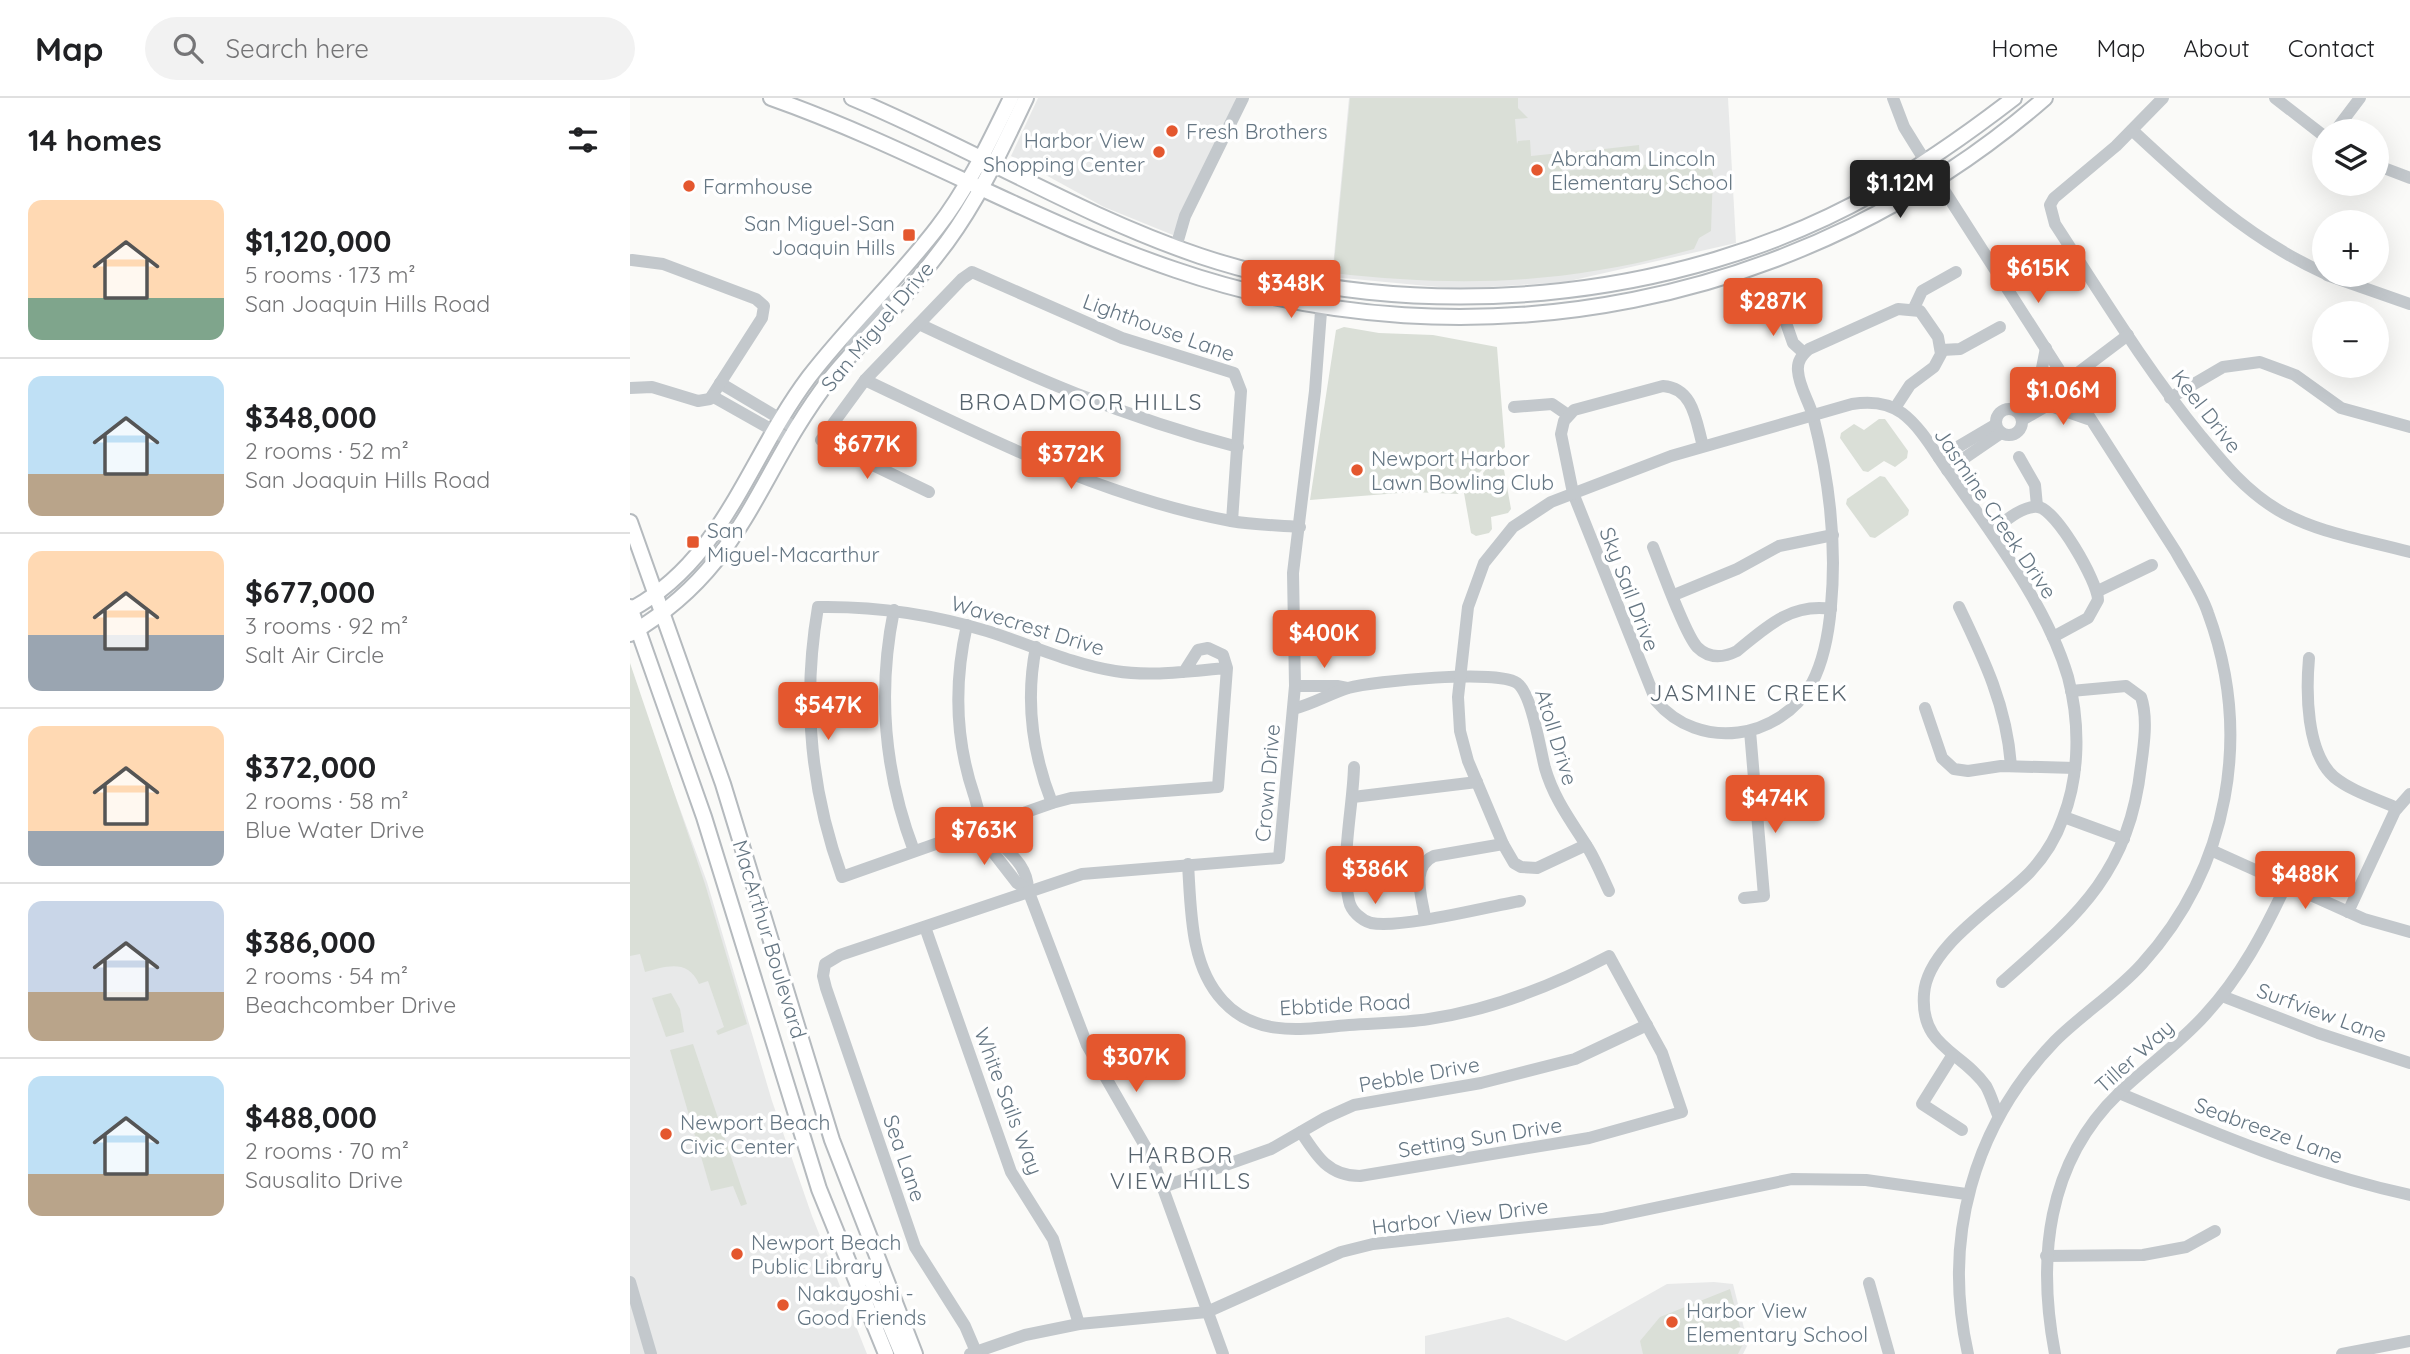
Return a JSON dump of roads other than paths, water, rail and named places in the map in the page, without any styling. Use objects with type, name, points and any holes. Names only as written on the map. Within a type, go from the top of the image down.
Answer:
[{"type":"main road","points":[[771,98],[976,184],[1121,250],[1231,288],[1322,307],[1407,316],[1517,317],[1592,309],[1671,294],[1764,266],[1846,230],[1936,179],[2003,134],[2045,98]]},
{"type":"main road","points":[[852,98],[1095,214],[1176,247],[1281,277],[1406,296],[1490,296],[1622,282],[1701,263],[1773,239],[1874,193],[1974,130],[2014,98]]},
{"type":"main road","name":"San Miguel Drive","points":[[988,161],[1011,98]]},
{"type":"main road","name":"San Miguel Drive","points":[[633,632],[690,592],[732,542],[793,434],[848,358],[889,314],[946,243],[988,161],[1026,98]]},
{"type":"main road","name":"San Miguel Drive","points":[[630,609],[656,596],[694,562],[715,535],[778,425],[808,380],[976,184]]},
{"type":"main road","name":"MacArthur Boulevard","points":[[630,522],[723,784],[832,1140],[915,1354]]},
{"type":"main road","name":"MacArthur Boulevard","points":[[630,609],[633,632],[704,817],[811,1165],[886,1354]]},
{"type":"main road","points":[[851,1269],[871,1280],[902,1354]]},
{"type":"street","points":[[1176,247],[1185,216],[1243,98]]},
{"type":"street","points":[[1893,98],[1904,127],[1936,179],[2176,552],[2208,612],[2227,690],[2231,728],[2228,791],[2213,851],[2179,914],[2155,949],[2126,981],[2056,1040],[2026,1073],[1998,1115],[1966,1194],[1959,1278],[1969,1354]]},
{"type":"street","points":[[2163,98],[2132,130],[2225,214],[2267,243],[2312,267]]},
{"type":"street","points":[[2275,98],[2312,127]]},
{"type":"street","points":[[2344,119],[2360,98]]},
{"type":"street","name":"Keel Drive","points":[[2132,130],[2060,192],[2050,205],[2055,224],[2128,335],[2170,398],[2235,476],[2277,509],[2327,530],[2410,552]]},
{"type":"street","points":[[2389,169],[2410,178]]},
{"type":"street","points":[[630,388],[652,387],[706,401],[712,396],[762,318],[764,306],[756,299],[663,264],[632,260]]},
{"type":"street","name":"Lighthouse Lane","points":[[919,324],[961,279],[972,272],[1122,338],[1234,373],[1241,391],[1232,521]]},
{"type":"street","points":[[1914,308],[1922,291],[1956,272]]},
{"type":"street","name":"Crown Drive","points":[[825,964],[1028,890],[1082,874],[1279,858],[1295,686],[1293,573],[1300,527],[1323,285]]},
{"type":"street","points":[[2362,287],[2410,304]]},
{"type":"street","points":[[848,358],[855,339],[885,303],[888,296],[886,289]]},
{"type":"street","points":[[1586,845],[1529,869],[1514,863],[1503,845],[1460,731],[1460,676],[1468,607],[1484,564],[1502,538],[1523,519],[1573,493],[1703,446],[1868,401],[1895,408],[1910,384],[1936,364],[1942,350],[1940,340],[1926,317],[1914,308],[1898,309],[1804,353],[1793,343],[1778,300]]},
{"type":"street","points":[[929,492],[821,440],[865,380],[919,324],[1070,394],[1173,430],[1238,447]]},
{"type":"street","points":[[1942,350],[1960,349],[2000,327]]},
{"type":"street","points":[[1939,458],[1998,429],[2014,435],[2020,429],[2022,420],[2048,405],[2067,381],[2128,335]]},
{"type":"street","points":[[2037,393],[2046,348]]},
{"type":"street","name":"Sky Sail Drive","points":[[1568,415],[1562,434],[1573,493],[1656,701],[1671,716],[1694,728],[1719,734],[1750,731],[1778,719],[1805,694],[1819,666],[1831,610],[1833,536],[1813,415],[1798,374],[1804,353]]},
{"type":"street","points":[[2170,398],[2223,367],[2260,362],[2295,375],[2342,408],[2410,428]]},
{"type":"street","points":[[865,380],[1043,463],[1146,499],[1232,521],[1300,527]]},
{"type":"street","points":[[1947,470],[1998,429],[1999,413],[2067,381]]},
{"type":"street","points":[[720,383],[793,434]]},
{"type":"street","points":[[1514,407],[1552,404],[1568,415],[1581,407],[1671,386],[1688,398],[1703,446]]},
{"type":"street","points":[[712,396],[778,425]]},
{"type":"street","points":[[2048,405],[2088,419]]},
{"type":"street","name":"Jasmine Creek Drive","points":[[1895,408],[1912,422],[1990,532],[2053,637],[2071,691],[2076,731],[2075,768],[2064,817],[2039,861],[1944,951],[1929,972],[1923,996],[1927,1022],[1937,1041],[1986,1086],[1998,1115]]},
{"type":"street","points":[[2011,409],[2022,420]]},
{"type":"street","points":[[2019,457],[2035,485],[2037,506]]},
{"type":"street","points":[[1990,532],[2024,510],[2037,506],[2055,516],[2098,591],[2097,607],[2093,614],[2053,637]]},
{"type":"street","points":[[1674,595],[1737,569],[1779,545],[1833,536]]},
{"type":"street","points":[[1653,547],[1693,642],[1704,653],[1719,656],[1737,650],[1786,614],[1812,608],[1831,610]]},
{"type":"street","points":[[2098,591],[2152,565]]},
{"type":"street","name":"Wavecrest Drive","points":[[914,851],[842,877],[825,822],[812,756],[809,682],[818,607],[894,610],[967,625],[1114,671],[1154,674],[1227,668]]},
{"type":"street","points":[[1959,607],[1998,692],[2006,721],[2011,766]]},
{"type":"street","points":[[894,610],[885,671],[885,732],[895,793],[914,851],[1071,798],[1218,787],[1227,668],[1223,655],[1208,648],[1192,656],[1184,671]]},
{"type":"street","points":[[967,625],[958,678],[959,732],[966,773],[985,826],[1026,872],[1028,890],[1087,1045],[1137,1127],[1163,1188],[1223,1354]]},
{"type":"street","points":[[1036,647],[1031,688],[1031,726],[1042,778],[1052,803]]},
{"type":"street","points":[[2309,658],[2306,690],[2321,760],[2344,784],[2397,808]]},
{"type":"street","name":"Atoll Drive","points":[[1347,689],[1460,676],[1508,678],[1521,686],[1550,785],[1567,818],[1586,845],[1609,891]]},
{"type":"street","points":[[1295,686],[1337,685],[1347,689]]},
{"type":"street","points":[[2003,982],[2079,912],[2102,883],[2124,839],[2140,773],[2143,740],[2141,696],[2126,686],[2071,691]]},
{"type":"street","points":[[1314,687],[1314,704]]},
{"type":"street","points":[[1293,709],[1314,704],[1347,689]]},
{"type":"street","points":[[1926,708],[1942,758],[1954,769],[1968,771],[2011,766],[2075,768]]},
{"type":"street","points":[[1744,898],[1764,896],[1750,731]]},
{"type":"street","points":[[1354,767],[1347,880],[1349,904],[1369,922],[1424,918],[1520,901]]},
{"type":"street","points":[[1353,797],[1477,782]]},
{"type":"street","points":[[2348,912],[2397,808],[2410,794]]},
{"type":"street","points":[[2064,817],[2124,839]]},
{"type":"street","points":[[1424,918],[1419,880],[1424,862],[1434,856],[1503,845]]},
{"type":"street","points":[[2213,851],[2348,912],[2410,932]]},
{"type":"street","name":"Ebbtide Road","points":[[1188,864],[1194,933],[1209,980],[1235,1012],[1273,1028],[1309,1028],[1451,1015],[1556,982],[1609,956],[1647,1024]]},
{"type":"street","name":"Tiller Way","points":[[2054,1354],[2047,1306],[2046,1256],[2051,1218],[2067,1167],[2086,1133],[2119,1093],[2177,1044],[2222,996],[2256,946],[2286,885]]},
{"type":"street","name":"White Sails Way","points":[[925,927],[1011,1171],[1053,1239],[1079,1324]]},
{"type":"street","name":"Sea Lane","points":[[825,964],[822,976],[915,1247],[965,1326],[975,1353]]},
{"type":"street","name":"Surfview Lane","points":[[2222,996],[2364,1049],[2410,1063]]},
{"type":"street","name":"Pebble Drive","points":[[1163,1188],[1271,1149],[1354,1105],[1481,1083],[1575,1059],[1647,1024]]},
{"type":"street","name":"Setting Sun Drive","points":[[1301,1132],[1318,1158],[1331,1170],[1360,1176],[1589,1138],[1682,1112],[1669,1070],[1647,1024]]},
{"type":"street","points":[[1952,1056],[1922,1104],[1962,1130]]},
{"type":"street","name":"Seabreeze Lane","points":[[2119,1093],[2272,1154],[2325,1172],[2410,1195]]},
{"type":"street","name":"Harbor View Drive","points":[[975,1353],[1025,1335],[1079,1324],[1207,1312],[1341,1252],[1373,1244],[1602,1219],[1792,1179],[1866,1180],[1966,1194]]},
{"type":"street","points":[[2046,1256],[2143,1255],[2186,1247],[2215,1231]]},
{"type":"street","points":[[630,1282],[651,1354]]},
{"type":"street","points":[[1869,1283],[1889,1354]]},
{"type":"street","points":[[2342,1354],[2410,1342]]},
{"type":"place","name":"Fresh Brothers","points":[[1172,131]]},
{"type":"place","name":"Harbor View Shopping Center","points":[[1159,152]]},
{"type":"place","name":"Abraham Lincoln Elementary School","points":[[1537,170]]},
{"type":"place","name":"Farmhouse","points":[[689,186]]},
{"type":"place","name":"San Miguel-San Joaquin Hills","points":[[909,235]]},
{"type":"place","name":"Newport Harbor Lawn Bowling Club","points":[[1357,470]]},
{"type":"place","name":"San Miguel-Macarthur","points":[[693,542]]},
{"type":"place","name":"Newport Beach Civic Center","points":[[666,1134]]},
{"type":"place","name":"Newport Beach Public Library","points":[[737,1254]]},
{"type":"place","name":"Nakayoshi - Good Friends","points":[[783,1305]]},
{"type":"place","name":"Harbor View Elementary School","points":[[1672,1322]]},
{"type":"district","name":"BROADMOOR HILLS","points":[[1081,401]]},
{"type":"district","name":"JASMINE CREEK","points":[[1749,692]]},
{"type":"district","name":"HARBOR VIEW HILLS","points":[[1181,1167]]}]
